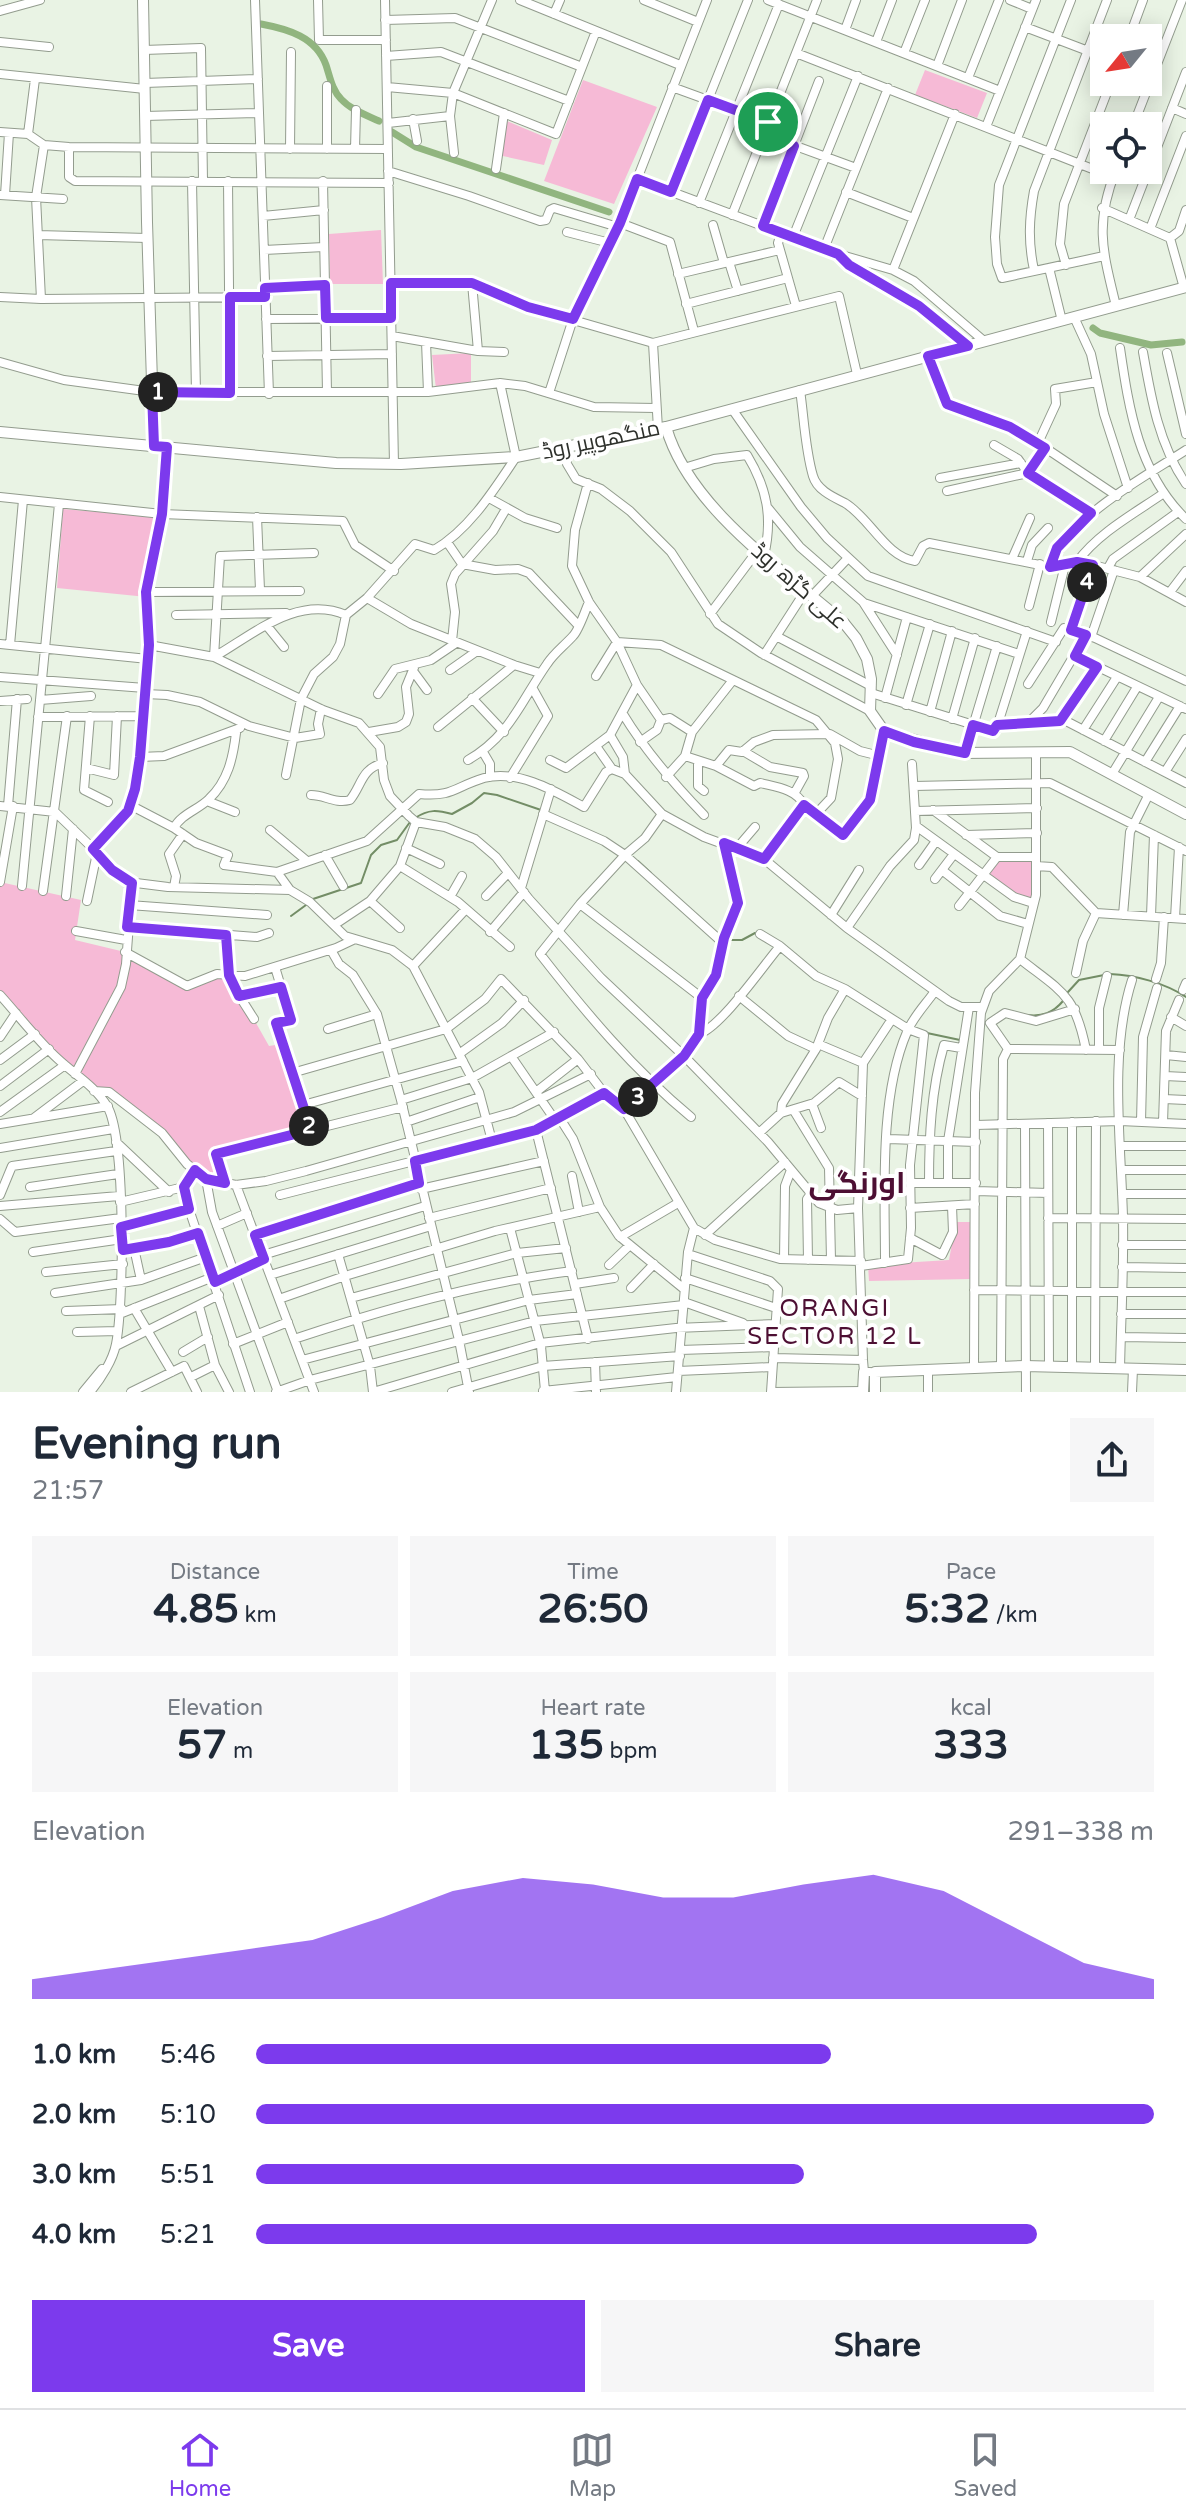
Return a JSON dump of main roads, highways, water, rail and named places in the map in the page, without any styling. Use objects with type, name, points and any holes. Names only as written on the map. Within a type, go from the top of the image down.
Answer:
[{"type":"main road","points":[[143,0],[154,446]]},
{"type":"main road","name":"منگھوپیر روڈ","points":[[0,432],[336,463],[394,464],[516,457],[662,428],[1074,317],[1185,291]]},
{"type":"main road","name":"علی گڑھ روڈ","points":[[662,428],[684,468],[713,505],[761,553],[856,638],[867,659],[870,711],[884,731],[914,742],[965,753],[1070,752],[1186,814]]},
{"type":"main road","points":[[870,1372],[1025,1366],[1186,1370]]},
{"type":"main road","points":[[863,1392],[870,1372]]},
{"type":"main road","points":[[870,1372],[875,1392]]},
{"type":"waterway","points":[[261,24],[291,32],[308,41],[321,55],[341,99],[379,121]]},
{"type":"waterway","points":[[392,132],[416,147],[609,212]]},
{"type":"waterway","points":[[1093,328],[1100,333],[1151,345],[1182,342]]},
{"type":"waterway","points":[[415,818],[433,811],[452,814],[484,793],[541,810]]},
{"type":"waterway","points":[[313,899],[361,883],[371,855],[381,845],[397,840],[410,822]]},
{"type":"waterway","points":[[638,861],[651,873]]},
{"type":"waterway","points":[[291,916],[306,905]]},
{"type":"waterway","points":[[727,940],[742,940],[755,933]]},
{"type":"waterway","points":[[1110,974],[1150,981],[1186,997]]},
{"type":"waterway","points":[[1068,992],[1079,980],[1104,975]]},
{"type":"waterway","points":[[1027,1015],[1047,1013],[1063,1001]]},
{"type":"waterway","points":[[927,1033],[960,1040]]},
{"type":"district","name":"اورنگی","points":[[857,1183]]},
{"type":"district","name":"ORANGI SECTOR 12 L","points":[[835,1322]]}]
